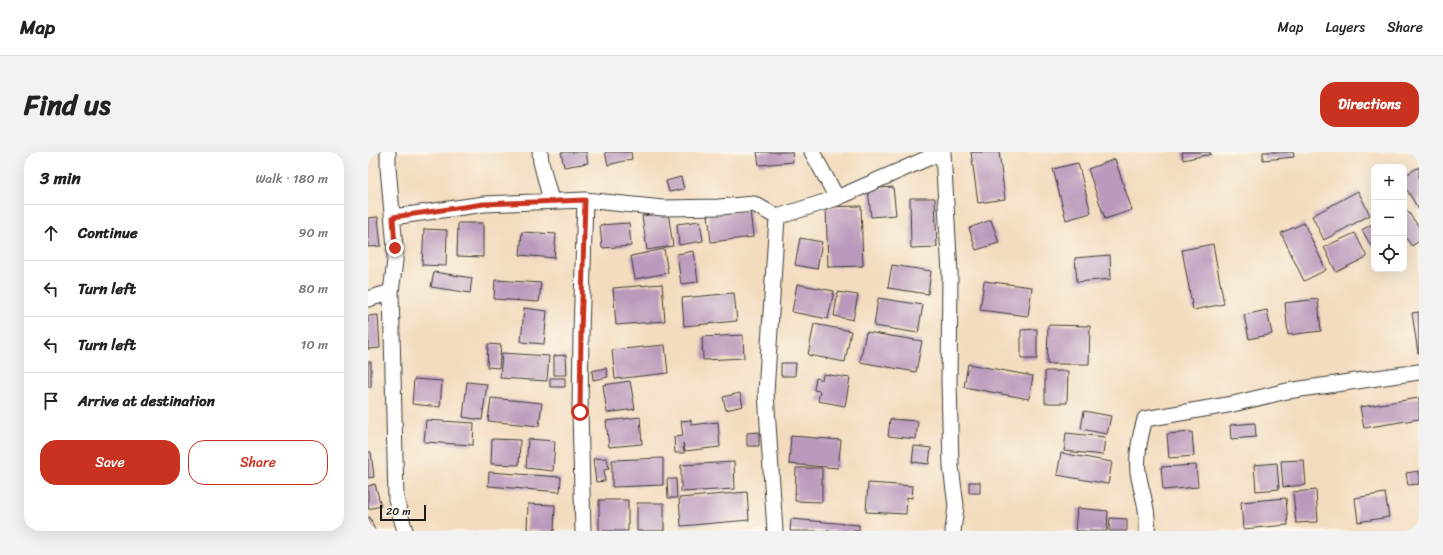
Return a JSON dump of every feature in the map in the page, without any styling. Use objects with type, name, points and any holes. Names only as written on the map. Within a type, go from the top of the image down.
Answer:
[{"type":"street","points":[[388,152],[395,261],[390,292],[396,499],[405,531]]},
{"type":"street","points":[[540,152],[541,162],[551,201]]},
{"type":"street","points":[[812,152],[837,198]]},
{"type":"street","points":[[393,217],[484,204],[585,200],[663,208],[719,207],[754,204],[777,217],[837,198],[942,152],[950,274],[951,467],[956,506],[953,531]]},
{"type":"street","points":[[583,531],[580,412],[585,200]]},
{"type":"street","points":[[775,531],[766,393],[777,217]]},
{"type":"street","points":[[368,299],[390,292]]},
{"type":"street","points":[[1147,531],[1147,508],[1138,470],[1139,438],[1145,419],[1233,404],[1287,391],[1419,372]]},
{"type":"building","points":[[561,152],[586,152],[588,163],[564,167]]},
{"type":"building","points":[[605,152],[631,152],[632,159],[608,165]]},
{"type":"building","points":[[757,152],[792,152],[793,162],[759,165]]},
{"type":"building","points":[[971,152],[999,152],[1005,199],[978,203]]},
{"type":"building","points":[[1182,152],[1210,152],[1211,154],[1183,160]]},
{"type":"building","points":[[1263,152],[1293,152],[1294,157],[1263,160]]},
{"type":"building","points":[[1115,159],[1132,210],[1105,219],[1088,169]]},
{"type":"building","points":[[1078,163],[1091,213],[1066,220],[1053,169]]},
{"type":"building","points":[[1419,167],[1419,210],[1407,190],[1407,174]]},
{"type":"building","points":[[681,177],[684,189],[669,192],[666,181]]},
{"type":"building","points":[[893,187],[896,215],[871,217],[868,189]]},
{"type":"building","points":[[1358,191],[1370,215],[1324,240],[1312,216]]},
{"type":"building","points":[[910,198],[935,198],[937,247],[911,248]]},
{"type":"building","points":[[861,206],[863,266],[828,267],[826,207]]},
{"type":"building","points":[[750,210],[753,237],[711,242],[708,214]]},
{"type":"building","points":[[1407,210],[1419,227],[1419,241],[1412,246],[1407,240]]},
{"type":"building","points":[[668,212],[673,246],[647,250],[642,216]]},
{"type":"building","points":[[378,217],[381,246],[368,247],[368,218]]},
{"type":"building","points":[[991,220],[999,243],[976,250],[969,228]]},
{"type":"building","points":[[700,221],[703,241],[679,245],[677,224]]},
{"type":"building","points":[[458,223],[483,223],[483,257],[457,256]]},
{"type":"building","points":[[629,223],[631,246],[602,248],[600,225]]},
{"type":"building","points":[[1304,223],[1326,270],[1304,281],[1281,233]]},
{"type":"building","points":[[1371,225],[1371,246],[1362,230]]},
{"type":"building","points":[[424,229],[447,230],[446,266],[422,265]]},
{"type":"building","points":[[522,232],[556,234],[554,258],[520,255]]},
{"type":"building","points":[[1355,233],[1367,257],[1336,272],[1324,247]]},
{"type":"building","points":[[800,238],[822,242],[817,269],[795,265]]},
{"type":"building","points":[[1213,244],[1224,304],[1193,310],[1182,250]]},
{"type":"building","points":[[664,249],[668,273],[635,279],[631,256]]},
{"type":"building","points":[[694,251],[698,282],[681,284],[677,254]]},
{"type":"building","points":[[1110,255],[1111,279],[1077,282],[1075,258]]},
{"type":"building","points":[[892,265],[931,271],[928,294],[888,288]]},
{"type":"building","points":[[434,272],[472,278],[470,293],[431,287]]},
{"type":"building","points":[[495,280],[541,283],[539,302],[494,299]]},
{"type":"building","points":[[984,281],[1032,287],[1028,316],[980,310]]},
{"type":"building","points":[[662,284],[665,321],[616,325],[613,288]]},
{"type":"building","points":[[797,284],[834,291],[828,319],[792,312]]},
{"type":"building","points":[[838,292],[858,295],[853,320],[834,316]]},
{"type":"building","points":[[734,293],[737,321],[684,326],[682,298]]},
{"type":"building","points":[[878,298],[923,305],[918,333],[874,326]]},
{"type":"building","points":[[1318,299],[1321,331],[1288,335],[1285,303]]},
{"type":"building","points":[[524,308],[547,311],[544,344],[521,342]]},
{"type":"building","points":[[1267,310],[1272,334],[1249,339],[1244,315]]},
{"type":"building","points":[[1419,312],[1419,353],[1418,353],[1412,313]]},
{"type":"building","points":[[378,315],[380,348],[368,349],[368,316]]},
{"type":"building","points":[[814,324],[851,331],[845,362],[808,355]]},
{"type":"building","points":[[1048,325],[1090,326],[1089,364],[1047,364]]},
{"type":"building","points":[[1037,329],[1037,359],[1021,359],[1021,330]]},
{"type":"building","points":[[866,332],[922,341],[916,372],[860,362]]},
{"type":"building","points":[[743,335],[744,358],[703,360],[702,337]]},
{"type":"building","points":[[488,344],[501,345],[499,368],[487,367]]},
{"type":"building","points":[[665,345],[668,373],[615,379],[612,350]]},
{"type":"building","points":[[502,353],[549,356],[547,381],[500,378]]},
{"type":"building","points":[[566,355],[567,375],[554,375],[554,356]]},
{"type":"building","points":[[368,362],[371,362],[371,387],[368,387]]},
{"type":"building","points":[[781,363],[796,363],[795,376],[781,376]]},
{"type":"building","points":[[968,364],[1033,376],[1029,399],[964,387]]},
{"type":"building","points":[[606,368],[608,377],[593,380],[592,371]]},
{"type":"building","points":[[1045,371],[1068,371],[1067,403],[1045,403]]},
{"type":"building","points":[[823,374],[850,378],[845,406],[818,401],[820,391],[814,390],[816,378],[822,380]]},
{"type":"building","points":[[550,378],[565,378],[565,387],[550,387]]},
{"type":"building","points":[[414,379],[442,381],[440,407],[412,404]]},
{"type":"building","points":[[630,381],[635,409],[607,413],[603,385]]},
{"type":"building","points":[[467,382],[487,384],[482,420],[463,417]]},
{"type":"building","points":[[740,393],[743,406],[726,410],[723,397]]},
{"type":"building","points":[[491,398],[542,403],[539,426],[488,421]]},
{"type":"building","points":[[1419,398],[1419,419],[1364,428],[1360,407]]},
{"type":"building","points":[[1084,411],[1111,416],[1107,434],[1081,429]]},
{"type":"building","points":[[640,417],[642,444],[609,447],[606,421]]},
{"type":"building","points":[[890,419],[918,421],[916,439],[888,436]]},
{"type":"building","points":[[426,420],[474,423],[473,445],[424,442]]},
{"type":"building","points":[[691,420],[691,425],[718,422],[720,447],[685,451],[683,443],[684,453],[675,453],[674,437],[683,436],[681,421]]},
{"type":"building","points":[[1255,423],[1256,437],[1231,439],[1230,425]]},
{"type":"building","points":[[759,432],[759,446],[747,446],[747,433]]},
{"type":"building","points":[[1192,432],[1194,456],[1169,458],[1167,434]]},
{"type":"building","points":[[1066,433],[1105,437],[1103,455],[1064,451]]},
{"type":"building","points":[[791,436],[841,440],[838,468],[789,464]]},
{"type":"building","points":[[492,439],[520,440],[519,465],[491,464]]},
{"type":"building","points":[[528,439],[555,441],[553,471],[526,468]]},
{"type":"building","points":[[914,446],[931,448],[929,464],[912,462]]},
{"type":"building","points":[[368,452],[371,452],[374,477],[368,478]]},
{"type":"building","points":[[1061,453],[1112,462],[1108,484],[1057,475]]},
{"type":"building","points":[[607,458],[609,469],[604,470],[605,481],[596,482],[593,459]]},
{"type":"building","points":[[663,458],[663,485],[612,487],[612,460]]},
{"type":"building","points":[[1304,460],[1306,485],[1283,487],[1281,461]]},
{"type":"building","points":[[734,462],[735,489],[681,492],[681,465]]},
{"type":"building","points":[[1277,463],[1279,489],[1256,491],[1254,465]]},
{"type":"building","points":[[1196,465],[1198,487],[1163,490],[1161,467]]},
{"type":"building","points":[[796,468],[822,468],[822,502],[795,501]]},
{"type":"building","points":[[1419,471],[1419,484],[1408,485],[1406,473]]},
{"type":"building","points":[[489,472],[561,477],[560,492],[488,486]]},
{"type":"building","points":[[667,479],[676,479],[677,498],[668,498]]},
{"type":"building","points":[[969,482],[980,482],[980,493],[969,493]]},
{"type":"building","points":[[868,483],[913,486],[912,498],[907,497],[906,514],[866,512]]},
{"type":"building","points":[[375,484],[381,506],[368,509],[368,486]]},
{"type":"building","points":[[1316,490],[1318,522],[1296,523],[1293,492]]},
{"type":"building","points":[[747,492],[749,520],[681,526],[679,498]]},
{"type":"building","points":[[1385,493],[1389,517],[1358,522],[1355,498]]},
{"type":"building","points":[[1286,498],[1288,525],[1243,529],[1241,502]]},
{"type":"building","points":[[599,500],[628,500],[628,531],[599,531]]},
{"type":"building","points":[[637,503],[664,503],[664,531],[637,531]]},
{"type":"building","points":[[528,504],[555,505],[554,531],[527,530]]},
{"type":"building","points":[[1077,508],[1108,511],[1107,531],[1075,531]]},
{"type":"building","points":[[370,517],[375,531],[368,531],[368,518]]},
{"type":"building","points":[[1110,518],[1127,519],[1127,531],[1109,531]]},
{"type":"building","points":[[791,519],[859,525],[859,531],[790,531]]},
{"type":"route","points":[[395,248],[393,217],[484,204],[585,200],[580,412]]}]
